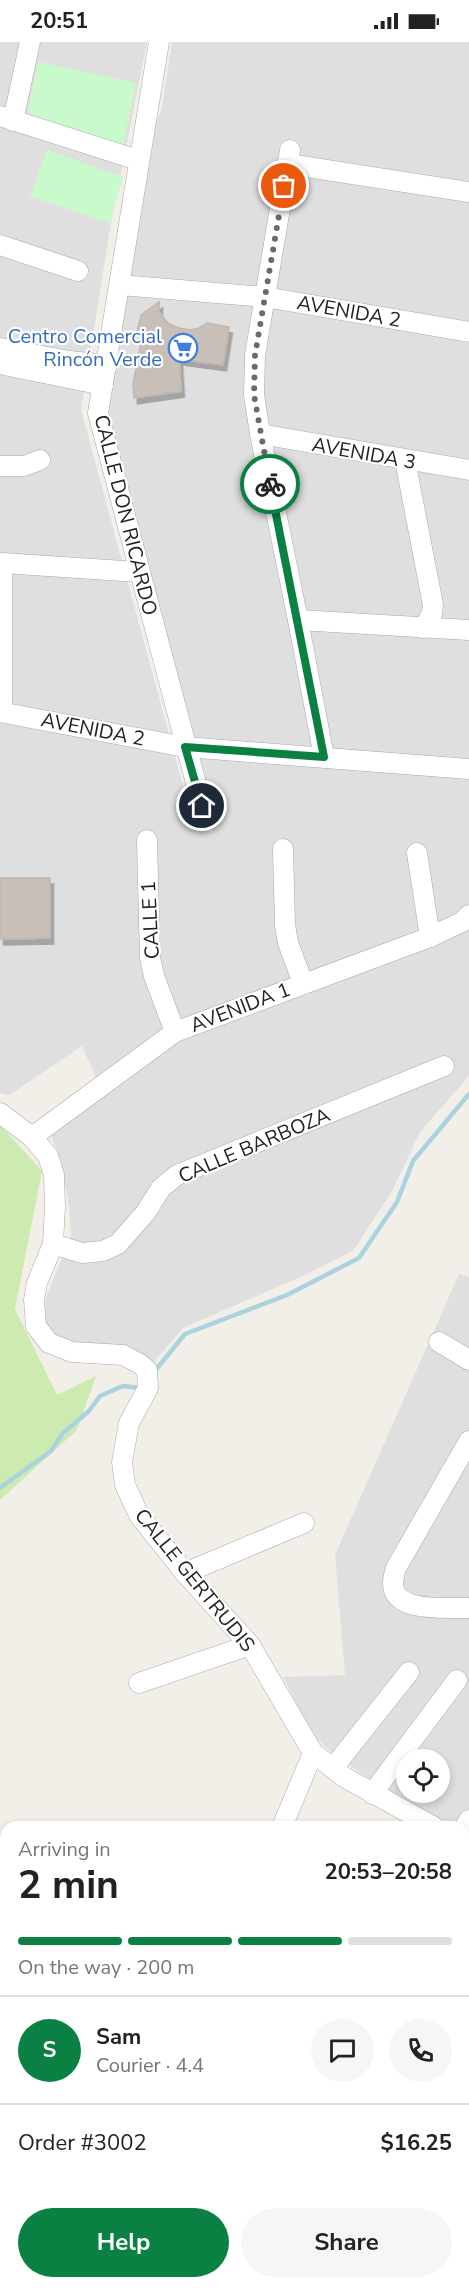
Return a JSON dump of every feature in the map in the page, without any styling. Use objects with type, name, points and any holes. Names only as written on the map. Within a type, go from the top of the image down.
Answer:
[{"type":"street","points":[[30,42],[7,119],[138,160]]},
{"type":"street","name":"CALLE DON RICARDO","points":[[159,42],[98,412],[202,806]]},
{"type":"street","points":[[324,757],[254,395],[255,355],[289,157],[469,192]]},
{"type":"street","points":[[0,245],[78,271]]},
{"type":"street","name":"AVENIDA 2","points":[[120,285],[265,297],[469,332]]},
{"type":"street","points":[[0,348],[69,361],[106,365]]},
{"type":"street","points":[[0,364],[103,385]]},
{"type":"street","name":"AVENIDA 3","points":[[260,434],[469,470]]},
{"type":"street","points":[[0,466],[24,466],[40,460]]},
{"type":"street","points":[[405,460],[433,605],[432,613],[424,628]]},
{"type":"street","points":[[1,712],[3,562],[139,572]]},
{"type":"street","points":[[298,620],[469,630]]},
{"type":"street","name":"AVENIDA 2","points":[[1,712],[185,747],[469,769]]},
{"type":"street","name":"CALLE 1","points":[[147,840],[150,958],[154,976],[175,1032]]},
{"type":"street","points":[[283,849],[285,925],[288,943],[303,983]]},
{"type":"street","points":[[417,853],[430,937]]},
{"type":"street","name":"AVENIDA 1","points":[[32,1137],[175,1032],[430,937],[462,922],[469,915]]},
{"type":"street","name":"CALLE BARBOZA","points":[[53,1244],[82,1253],[103,1251],[118,1244],[146,1212],[161,1188],[177,1175],[444,1066]]},
{"type":"street","name":"CALLE GERTRUDIS","points":[[0,1113],[32,1137],[48,1156],[54,1175],[53,1244],[37,1282],[34,1300],[36,1326],[49,1343],[72,1352],[123,1354],[147,1370],[148,1388],[129,1423],[122,1462],[125,1485],[139,1515],[185,1573],[250,1645],[313,1753],[372,1794],[423,1821]]},
{"type":"street","points":[[439,1342],[469,1360]]},
{"type":"street","points":[[469,1440],[396,1568],[393,1583],[395,1593],[405,1603],[427,1607],[469,1608]]},
{"type":"street","points":[[185,1573],[304,1523]]},
{"type":"street","points":[[139,1683],[250,1645]]},
{"type":"street","points":[[333,1768],[408,1672]]},
{"type":"street","points":[[372,1794],[457,1680]]},
{"type":"street","points":[[285,1821],[313,1753]]},
{"type":"shaded area","points":[[0,42],[147,42],[110,228],[81,410],[195,830],[213,832],[185,747],[98,413],[138,160],[162,109],[172,42],[469,42],[469,1076],[420,1132],[392,1191],[353,1251],[305,1275],[183,1328],[148,1369],[69,1354],[44,1323],[46,1297],[71,1236],[69,1206],[61,1161],[51,1135],[37,1121],[97,1080],[82,1046],[9,1095],[0,1093]]},
{"type":"shaded area","points":[[459,1274],[469,1277],[469,1821],[433,1821],[406,1803],[450,1803],[450,1749],[396,1749],[396,1796],[334,1755],[312,1734],[283,1677],[345,1675],[335,1555]]},
{"type":"green space","points":[[38,62],[136,83],[123,145],[27,117]]},
{"type":"green space","points":[[47,150],[123,177],[110,223],[30,196]]},
{"type":"green space","points":[[0,1125],[42,1171],[15,1309],[57,1395],[96,1376],[77,1430],[0,1500]]},
{"type":"building","name":"Centro Comercial Rincón Verde","points":[[159,302],[159,312],[169,324],[179,328],[190,330],[207,323],[229,327],[223,365],[179,359],[181,391],[134,398],[133,384],[142,338],[136,336],[141,315]]},
{"type":"building","points":[[0,878],[50,878],[50,938],[0,939]]},
{"type":"waterway","points":[[154,1372],[185,1334],[287,1295],[359,1258],[397,1202],[413,1161],[469,1094]]},
{"type":"waterway","points":[[0,1488],[51,1451],[63,1433],[89,1411],[100,1396],[123,1386],[141,1388]]},
{"type":"way so far","points":[[270,484],[254,395],[255,355],[284,186]]},
{"type":"place","name":"Centro Comercial Rincón Verde","points":[[183,348]]},
{"type":"route","points":[[202,806],[185,747],[324,757],[270,484]]}]
